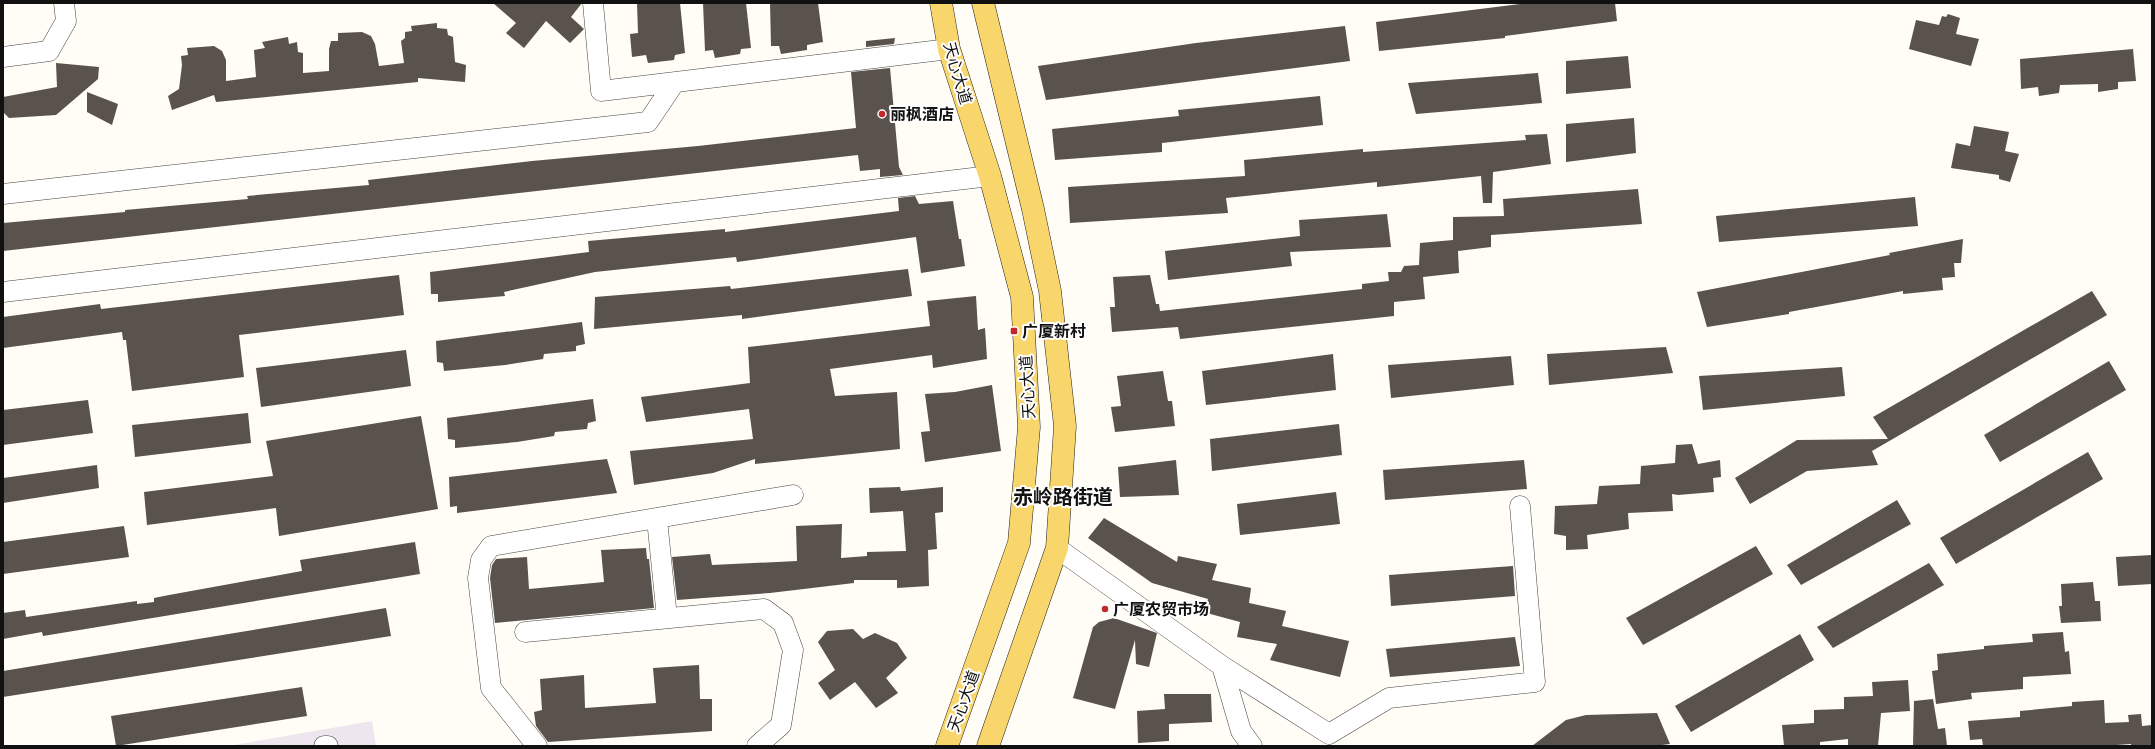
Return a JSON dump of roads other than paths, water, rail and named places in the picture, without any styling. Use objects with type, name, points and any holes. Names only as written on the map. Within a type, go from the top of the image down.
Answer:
[{"type":"main road","name":"天心大道","points":[[941,3],[949,49],[990,176],[1022,297],[1029,427],[1019,543],[947,746]]},
{"type":"main road","name":"天心大道","points":[[983,3],[1033,209],[1050,291],[1065,426],[1057,548],[988,746]]},
{"type":"street","points":[[3,57],[49,51],[66,21],[64,3]]},
{"type":"street","points":[[593,3],[601,91],[949,49]]},
{"type":"street","points":[[3,194],[648,122],[675,82]]},
{"type":"street","points":[[3,292],[990,176]]},
{"type":"street","points":[[537,746],[491,688],[478,578],[481,560],[491,546],[793,495]]},
{"type":"street","points":[[1057,548],[1222,666],[1329,734],[1389,698],[1535,682],[1520,506]]},
{"type":"street","points":[[657,519],[667,618]]},
{"type":"street","points":[[525,632],[764,609],[783,623],[793,650],[781,724],[757,746]]},
{"type":"street","points":[[1222,666],[1241,731],[1252,746]]},
{"type":"place","name":"丽枫酒店","points":[[882,114]]},
{"type":"place","name":"广厦新村","points":[[1014,331]]},
{"type":"place","name":"广厦农贸市场","points":[[1105,609]]},
{"type":"district","name":"赤岭路街道","points":[[1063,497]]}]
